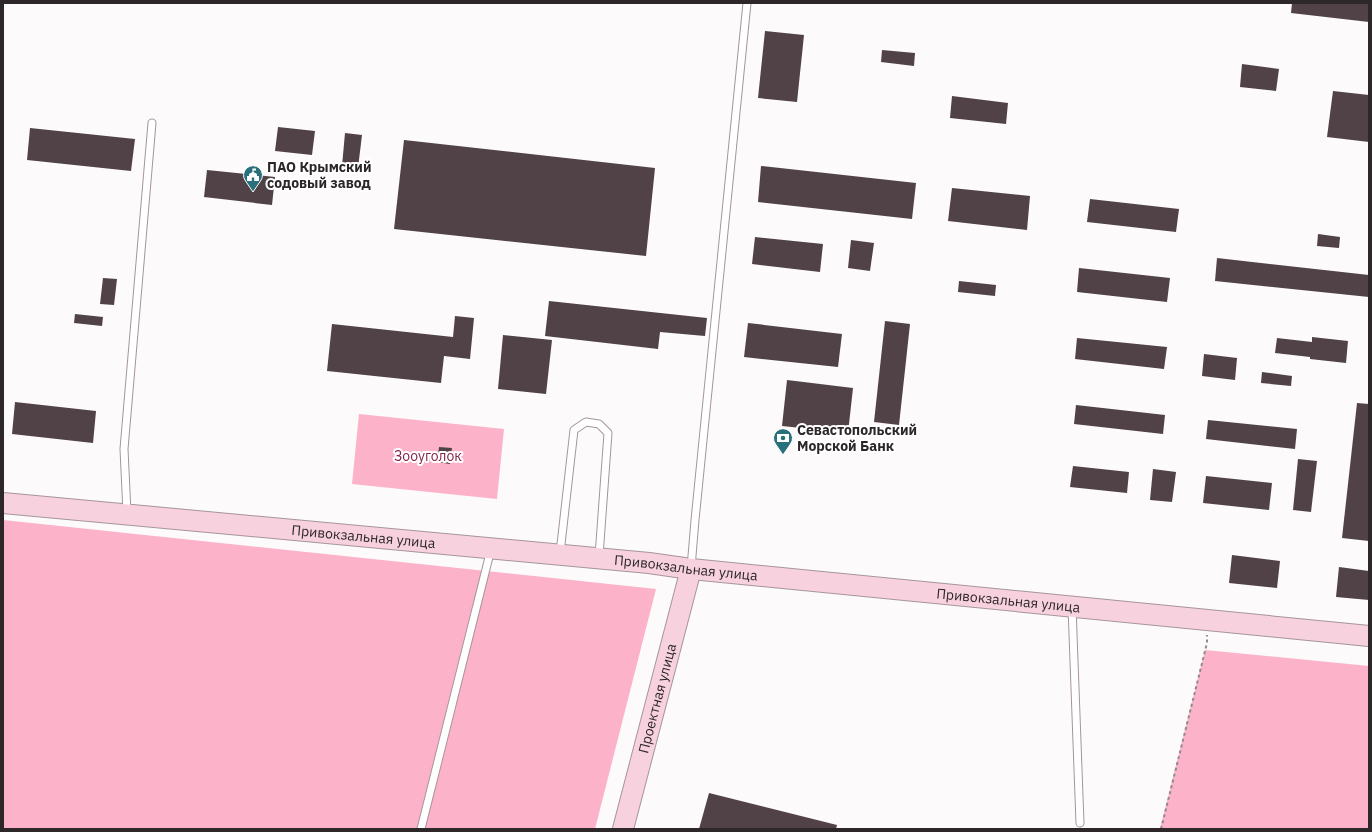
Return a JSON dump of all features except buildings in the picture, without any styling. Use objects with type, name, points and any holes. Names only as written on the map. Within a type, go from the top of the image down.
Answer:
[{"type":"main road","name":"Привокзальная улица","points":[[3,503],[560,555],[1369,636]]},
{"type":"main road","name":"Проектная улица","points":[[623,829],[691,569]]},
{"type":"lane","points":[[691,569],[747,3]]},
{"type":"lane","points":[[127,515],[124,449],[152,123]]},
{"type":"lane","points":[[560,555],[574,430],[586,422],[599,424],[608,433],[599,559]]},
{"type":"lane","points":[[421,829],[491,549]]},
{"type":"lane","points":[[1072,606],[1080,823]]},
{"type":"path","points":[[1161,829],[1207,643],[1207,620]]},
{"type":"green space","name":"Зооуголок","points":[[359,414],[504,429],[497,499],[352,484]]},
{"type":"green space","points":[[3,520],[656,589],[595,829],[3,829]]},
{"type":"green space","points":[[1205,650],[1369,666],[1369,829],[1160,829]]},
{"type":"place","name":"ПАО Крымский содовый завод","points":[[253,192]]},
{"type":"place","name":"Севастопольский Морской Банк","points":[[783,455]]}]
